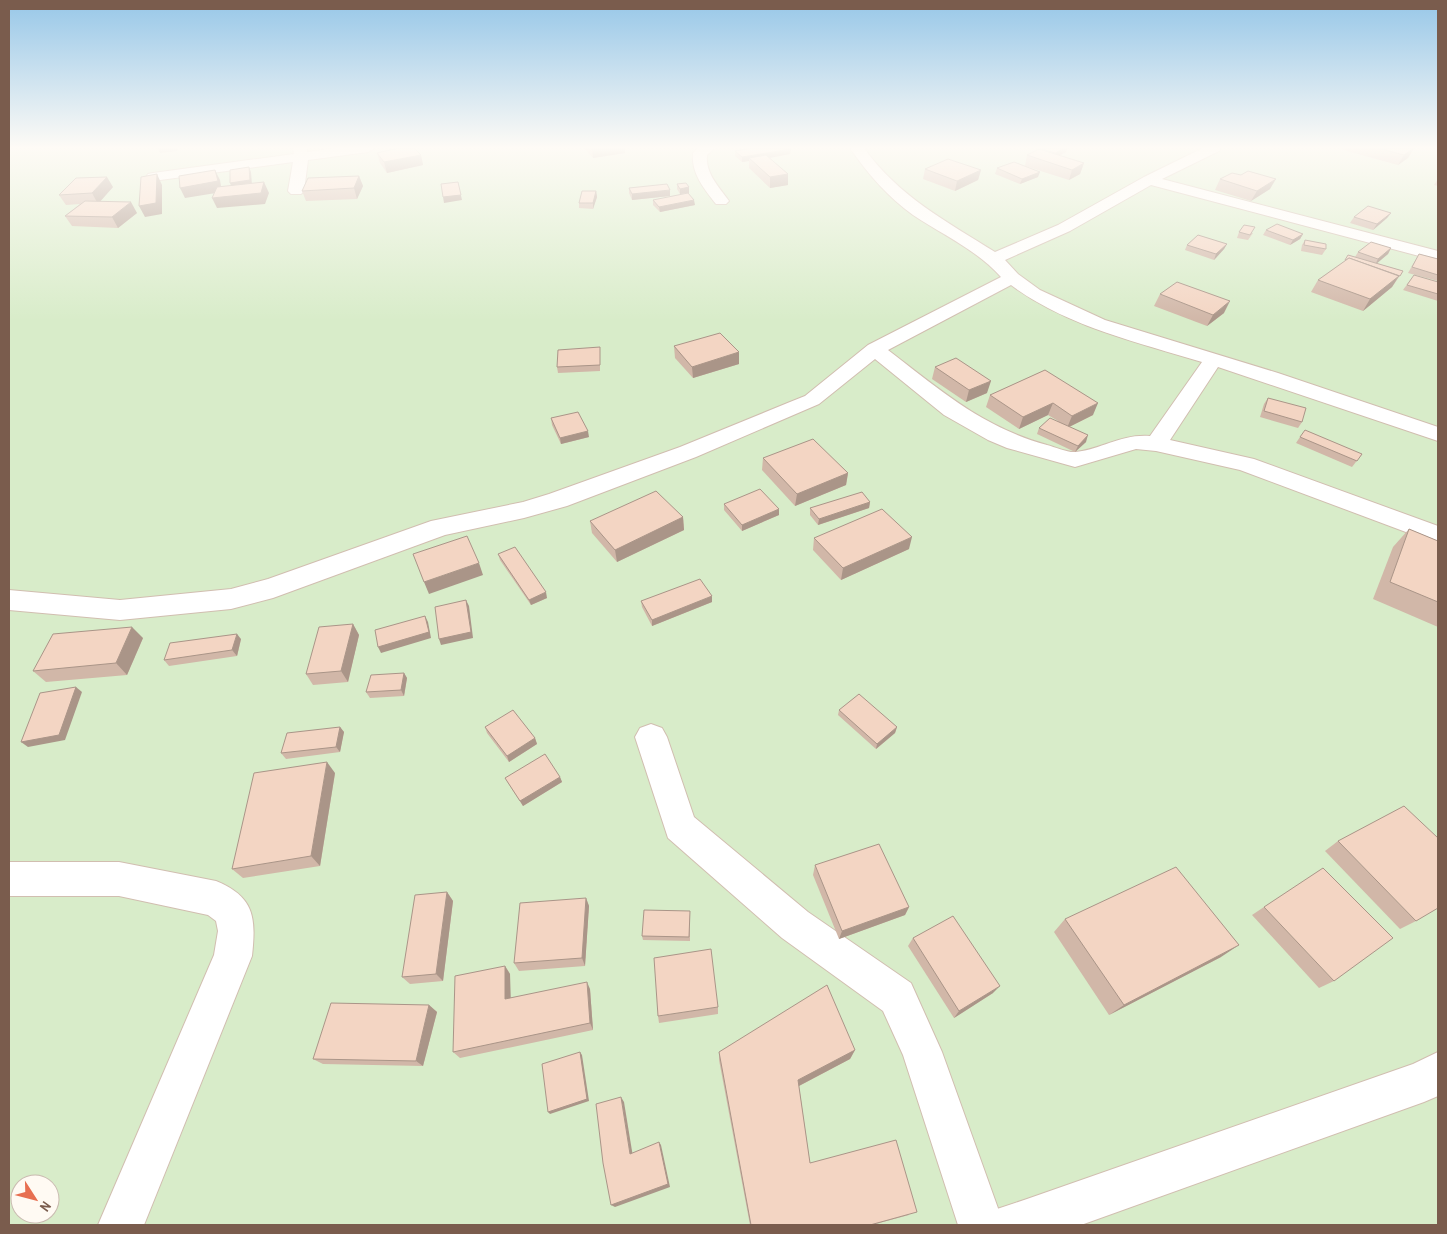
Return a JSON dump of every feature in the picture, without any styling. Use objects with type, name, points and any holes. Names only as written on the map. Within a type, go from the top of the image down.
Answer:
[{"type":"street","points":[[912,206],[994,259],[1012,278],[1034,294],[1098,324],[1271,377],[1438,434]]},
{"type":"street","points":[[994,259],[1064,228],[1104,206]]},
{"type":"street","points":[[1246,206],[1438,256]]},
{"type":"street","points":[[9,600],[120,610],[231,599],[273,588],[440,527],[524,510],[558,500],[688,452],[812,400],[875,349],[1012,278]]},
{"type":"street","points":[[875,349],[952,410],[988,431],[1015,443],[1075,460],[1135,442],[1156,444],[1246,464],[1338,500],[1438,535]]},
{"type":"street","points":[[1156,444],[1213,360]]},
{"type":"street","points":[[651,737],[680,827],[795,924],[896,996],[922,1052],[981,1225]]},
{"type":"street","points":[[9,879],[119,879],[216,899],[232,910],[236,931],[233,956],[121,1225]]},
{"type":"street","points":[[1013,1225],[1036,1219],[1434,1082]]},
{"type":"green space","points":[[9,206],[1438,206],[1438,1225],[9,1225]]},
{"type":"building","points":[[79,206],[126,206],[112,217],[65,216]]},
{"type":"building","points":[[1368,206],[1391,213],[1377,224],[1354,217]]},
{"type":"building","points":[[1277,224],[1303,234],[1293,240],[1266,230]]},
{"type":"building","points":[[1244,225],[1255,227],[1250,235],[1239,232]]},
{"type":"building","points":[[1198,235],[1227,244],[1216,254],[1187,245]]},
{"type":"building","points":[[1305,240],[1326,244],[1326,249],[1304,245]]},
{"type":"building","points":[[1371,242],[1391,248],[1378,259],[1358,252]]},
{"type":"building","points":[[1419,254],[1438,259],[1438,275],[1412,267]]},
{"type":"building","points":[[1348,255],[1403,271],[1400,276],[1349,258],[1345,260]]},
{"type":"building","points":[[1349,258],[1399,276],[1370,299],[1318,280]]},
{"type":"building","points":[[1414,275],[1438,282],[1438,294],[1407,285]]},
{"type":"building","points":[[1177,282],[1230,301],[1213,315],[1160,294]]},
{"type":"building","points":[[720,333],[739,352],[692,367],[674,346]]},
{"type":"building","points":[[600,347],[600,365],[557,367],[558,350]]},
{"type":"building","points":[[956,358],[991,381],[969,390],[935,367]]},
{"type":"building","points":[[1045,370],[1098,403],[1072,416],[1053,403],[1023,417],[990,395]]},
{"type":"building","points":[[1268,398],[1306,408],[1302,422],[1264,411]]},
{"type":"building","points":[[578,412],[588,431],[560,438],[551,418]]},
{"type":"building","points":[[1050,418],[1088,435],[1078,446],[1039,428]]},
{"type":"building","points":[[1305,430],[1362,454],[1357,461],[1300,437]]},
{"type":"building","points":[[813,439],[848,473],[797,494],[763,458]]},
{"type":"building","points":[[760,489],[779,509],[742,525],[724,504]]},
{"type":"building","points":[[656,491],[683,517],[615,550],[590,521]]},
{"type":"building","points":[[862,492],[870,502],[819,519],[810,508]]},
{"type":"building","points":[[882,509],[912,537],[843,568],[814,538]]},
{"type":"building","points":[[1409,529],[1438,541],[1438,602],[1390,582]]},
{"type":"building","points":[[467,536],[479,563],[424,582],[413,554]]},
{"type":"building","points":[[515,547],[546,592],[529,600],[498,554]]},
{"type":"building","points":[[700,579],[712,596],[652,620],[641,601]]},
{"type":"building","points":[[466,600],[471,632],[439,639],[435,607]]},
{"type":"building","points":[[425,616],[429,632],[378,647],[375,630]]},
{"type":"building","points":[[353,624],[341,671],[306,674],[319,627]]},
{"type":"building","points":[[132,627],[116,663],[33,671],[53,634]]},
{"type":"building","points":[[237,634],[232,650],[164,660],[170,643]]},
{"type":"building","points":[[404,673],[401,690],[366,692],[371,675]]},
{"type":"building","points":[[76,687],[59,735],[21,742],[40,693]]},
{"type":"building","points":[[859,694],[897,727],[877,744],[839,710]]},
{"type":"building","points":[[513,710],[535,738],[507,756],[485,727]]},
{"type":"building","points":[[340,727],[336,747],[281,753],[287,733]]},
{"type":"building","points":[[545,754],[560,777],[520,801],[505,778]]},
{"type":"building","points":[[327,762],[311,856],[232,869],[254,773]]},
{"type":"building","points":[[1404,806],[1438,838],[1438,908],[1416,921],[1338,841]]},
{"type":"building","points":[[879,844],[909,907],[842,931],[815,865]]},
{"type":"building","points":[[1176,867],[1239,945],[1124,1005],[1065,919]]},
{"type":"building","points":[[1323,868],[1393,938],[1334,981],[1264,907]]},
{"type":"building","points":[[447,892],[436,974],[402,977],[415,895]]},
{"type":"building","points":[[586,898],[582,958],[514,963],[520,903]]},
{"type":"building","points":[[644,910],[690,911],[689,937],[642,936]]},
{"type":"building","points":[[953,916],[1000,986],[959,1011],[913,938]]},
{"type":"building","points":[[711,949],[718,1007],[658,1016],[654,958]]},
{"type":"building","points":[[505,966],[505,999],[587,982],[590,1023],[453,1052],[455,976]]},
{"type":"building","points":[[827,985],[855,1050],[798,1080],[810,1163],[896,1140],[917,1212],[870,1225],[751,1225],[719,1052]]},
{"type":"building","points":[[331,1003],[429,1005],[416,1061],[313,1059]]},
{"type":"building","points":[[580,1052],[587,1099],[548,1112],[542,1064]]},
{"type":"building","points":[[621,1097],[630,1154],[659,1142],[668,1184],[611,1205],[603,1163],[596,1104]]}]
